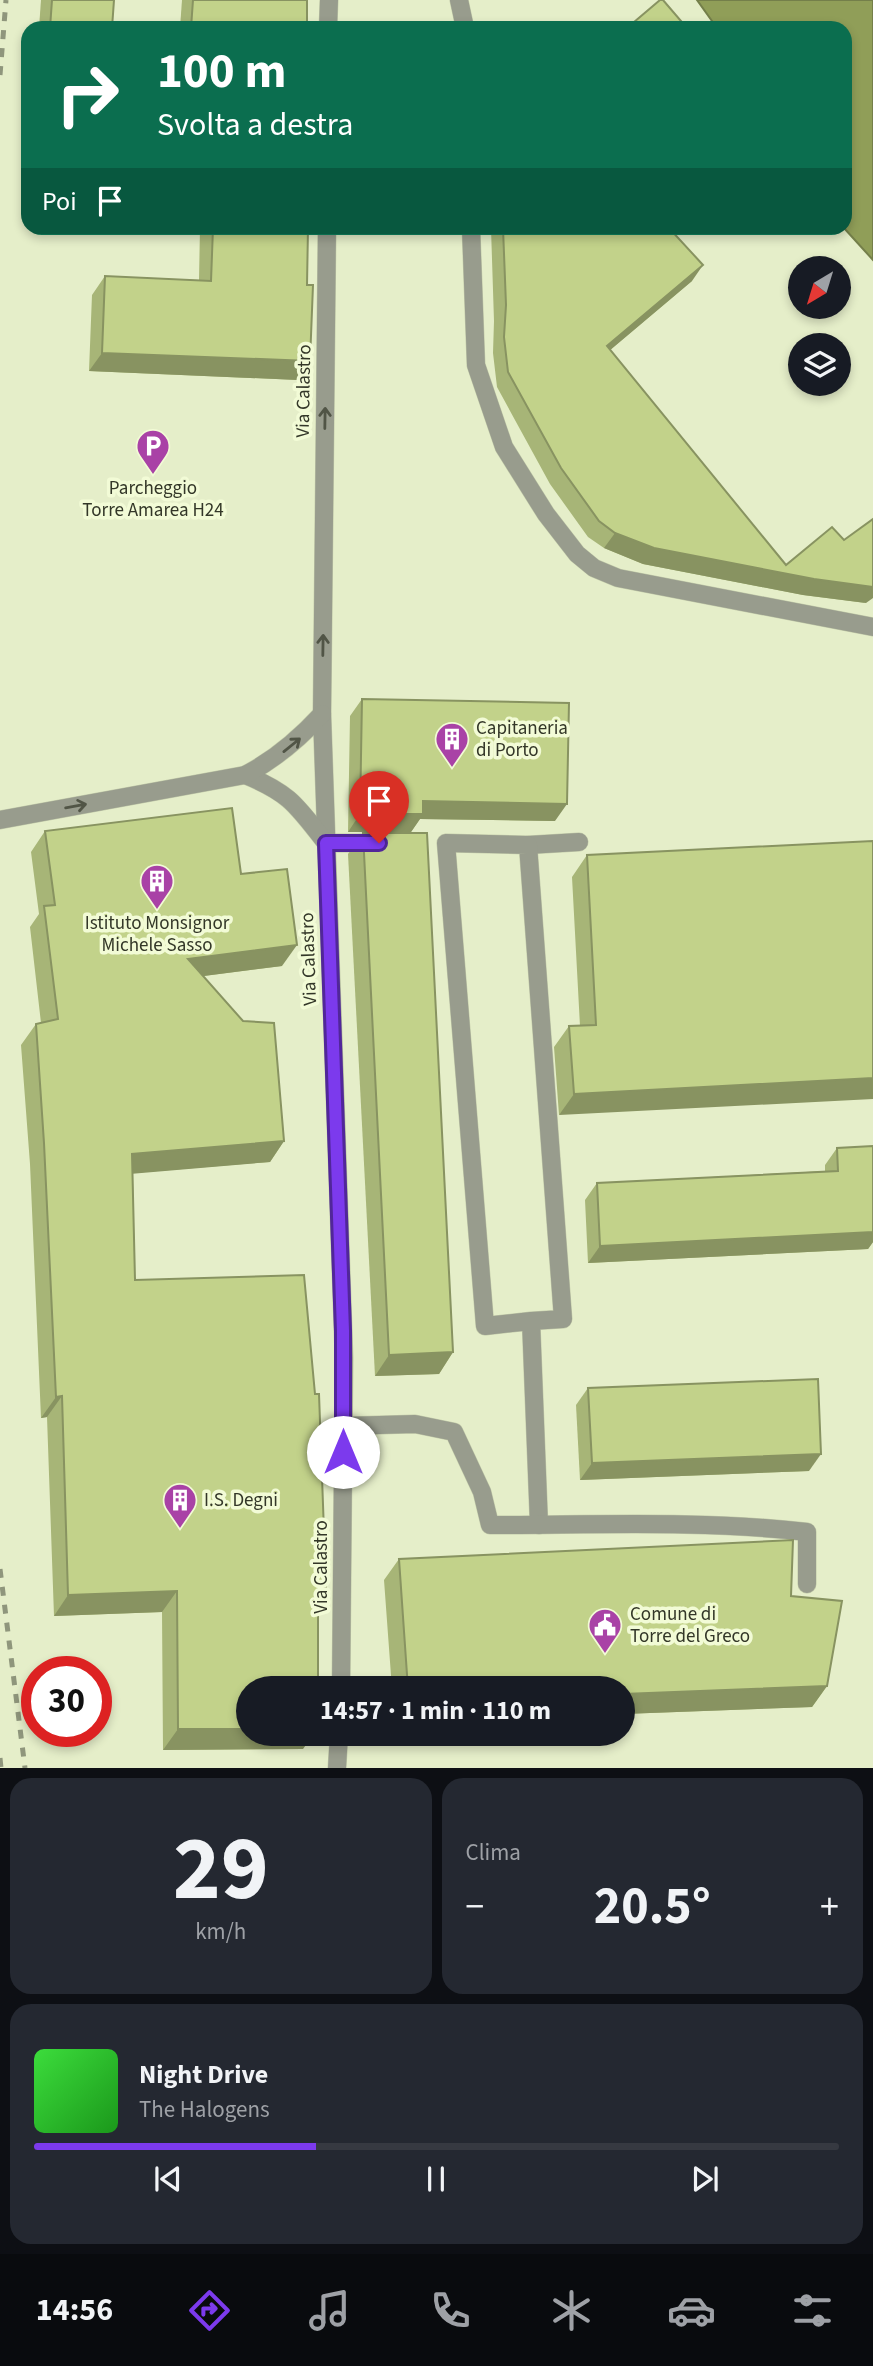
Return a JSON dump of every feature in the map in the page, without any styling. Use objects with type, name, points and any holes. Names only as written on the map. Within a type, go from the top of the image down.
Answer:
[{"type":"street","points":[[328,0],[328,21]]},
{"type":"street","points":[[459,0],[464,21]]},
{"type":"street","name":"Via Calastro","points":[[327,235],[323,714],[344,1358],[341,1676]]},
{"type":"street","points":[[471,235],[476,365],[504,447],[546,514],[577,554],[594,568],[618,579],[873,627]]},
{"type":"street","points":[[4,819],[245,775],[298,741],[323,714]]},
{"type":"street","points":[[245,775],[279,790],[294,803],[326,843],[395,843]]},
{"type":"street","points":[[528,845],[563,1319],[485,1326],[440,843],[528,845],[579,842]]},
{"type":"street","points":[[531,1321],[539,1525]]},
{"type":"street","points":[[343,1426],[415,1424],[454,1432],[482,1492],[490,1525],[644,1525],[807,1532],[807,1584]]},
{"type":"street","points":[[337,1768],[338,1746]]},
{"type":"shaded area","points":[[697,0],[873,0],[873,260],[850,235],[852,21],[712,21]]},
{"type":"building","points":[[52,0],[114,0],[112,21],[50,21]]},
{"type":"building","points":[[193,0],[307,0],[307,21],[192,21]]},
{"type":"building","points":[[663,0],[681,21],[635,21]]},
{"type":"building","points":[[213,235],[308,235],[307,285],[313,285],[310,361],[102,353],[105,276],[211,281]]},
{"type":"building","points":[[503,235],[675,235],[703,265],[607,346],[786,565],[832,527],[844,540],[873,519],[873,587],[814,579],[654,548],[615,533],[599,521],[561,468],[508,372],[504,337],[506,305]]},
{"type":"building","name":"Capitaneria di Porto","points":[[362,699],[569,703],[567,804],[423,801],[423,814],[360,814]]},
{"type":"building","points":[[232,808],[241,874],[287,869],[297,945],[188,959],[243,1021],[274,1023],[284,1141],[132,1154],[135,1280],[304,1275],[315,1394],[319,1394],[326,1587],[318,1587],[318,1676],[236,1676],[236,1729],[178,1729],[177,1591],[68,1595],[62,1396],[56,1397],[36,1024],[58,1019],[44,906],[55,905],[45,831]]},
{"type":"building","points":[[363,833],[427,833],[453,1352],[389,1355]]},
{"type":"building","points":[[873,841],[873,1078],[574,1094],[569,1026],[596,1025],[587,855]]},
{"type":"building","points":[[873,1146],[873,1232],[600,1246],[597,1183],[838,1171],[837,1148]]},
{"type":"building","points":[[818,1379],[821,1454],[592,1463],[588,1388]]},
{"type":"building","name":"Comune di Torre del Greco","points":[[793,1540],[791,1596],[842,1601],[827,1686],[635,1694],[635,1676],[407,1676],[399,1559]]},
{"type":"railway","points":[[0,75],[6,0]]},
{"type":"railway","points":[[0,1569],[25,1768]]},
{"type":"railway","points":[[0,1758],[1,1768]]},
{"type":"place","name":"Parcheggio Torre Amarea H24","points":[[153,476]]},
{"type":"place","name":"Capitaneria di Porto","points":[[452,769]]},
{"type":"place","name":"Istituto Monsignor Michele Sasso","points":[[157,911]]},
{"type":"place","name":"I.S. Degni","points":[[180,1530]]},
{"type":"place","name":"Comune di Torre del Greco","points":[[605,1655]]},
{"type":"route","points":[[343,1452],[344,1358],[326,843],[379,843]]}]
